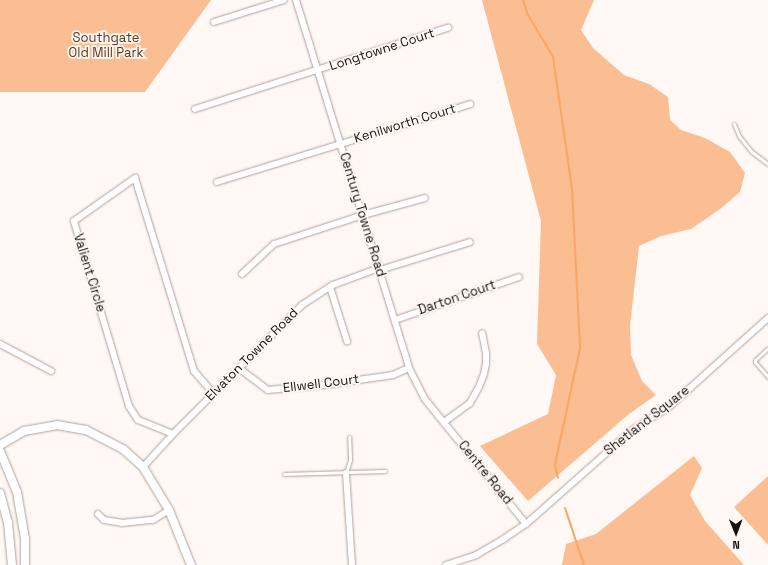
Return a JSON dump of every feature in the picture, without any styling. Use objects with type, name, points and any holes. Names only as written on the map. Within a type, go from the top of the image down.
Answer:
[{"type":"street","points":[[214,22],[284,0]]},
{"type":"street","name":"Century Towne Road","points":[[296,0],[409,368],[424,398],[444,422]]},
{"type":"street","name":"Longtowne Court","points":[[195,109],[448,28]]},
{"type":"street","name":"Kenilworth Court","points":[[217,182],[470,104]]},
{"type":"street","name":"Valient Circle","points":[[173,434],[138,420],[129,406],[74,221],[135,178],[194,371],[213,394]]},
{"type":"street","points":[[242,274],[274,244],[363,215],[425,198]]},
{"type":"street","name":"Elvaton Towne Road","points":[[143,467],[173,434],[302,305],[330,287],[379,269],[470,242]]},
{"type":"street","name":"Darton Court","points":[[395,320],[519,277]]},
{"type":"street","points":[[330,287],[347,340]]},
{"type":"street","name":"Shetland Square","points":[[446,565],[476,555],[526,524],[631,431],[670,406],[768,318]]},
{"type":"street","points":[[444,422],[470,404],[482,380],[486,353],[482,333]]},
{"type":"street","points":[[0,344],[51,371]]},
{"type":"street","name":"Ellwell Court","points":[[240,368],[268,390],[323,385],[393,375],[409,368]]},
{"type":"street","name":"Centre Road","points":[[444,422],[526,524]]},
{"type":"street","points":[[0,445],[24,431],[57,425],[86,430],[123,449],[143,467],[169,510],[191,565]]},
{"type":"street","points":[[0,451],[17,492],[25,539],[25,565]]},
{"type":"street","points":[[346,473],[352,565]]},
{"type":"street","points":[[0,493],[8,522],[12,565]]},
{"type":"street","points":[[98,514],[104,520],[122,524],[153,520],[169,510]]},
{"type":"lane","points":[[734,124],[739,136],[748,147],[768,164]]},
{"type":"lane","points":[[768,348],[755,360],[755,362],[768,377]]},
{"type":"lane","points":[[346,473],[350,460],[349,437]]},
{"type":"lane","points":[[284,474],[385,471]]},
{"type":"green space","name":"Southgate Old Mill Park","points":[[0,0],[211,0],[145,92],[0,92]]},
{"type":"green space","points":[[482,0],[594,0],[581,30],[593,48],[624,75],[649,84],[668,97],[670,120],[681,130],[705,138],[730,152],[745,173],[740,192],[720,209],[691,229],[661,236],[639,246],[630,326],[631,355],[642,381],[656,395],[629,414],[528,501],[480,446],[548,414],[556,375],[537,344],[541,221]]},
{"type":"green space","points":[[694,456],[702,468],[690,495],[705,521],[744,565],[562,565],[566,544],[596,534]]},
{"type":"green space","points":[[768,476],[768,545],[734,507]]},
{"type":"waterway","points":[[523,0],[528,15],[553,57],[572,189],[580,348],[555,465],[558,478]]},
{"type":"waterway","points":[[565,508],[584,565]]}]
